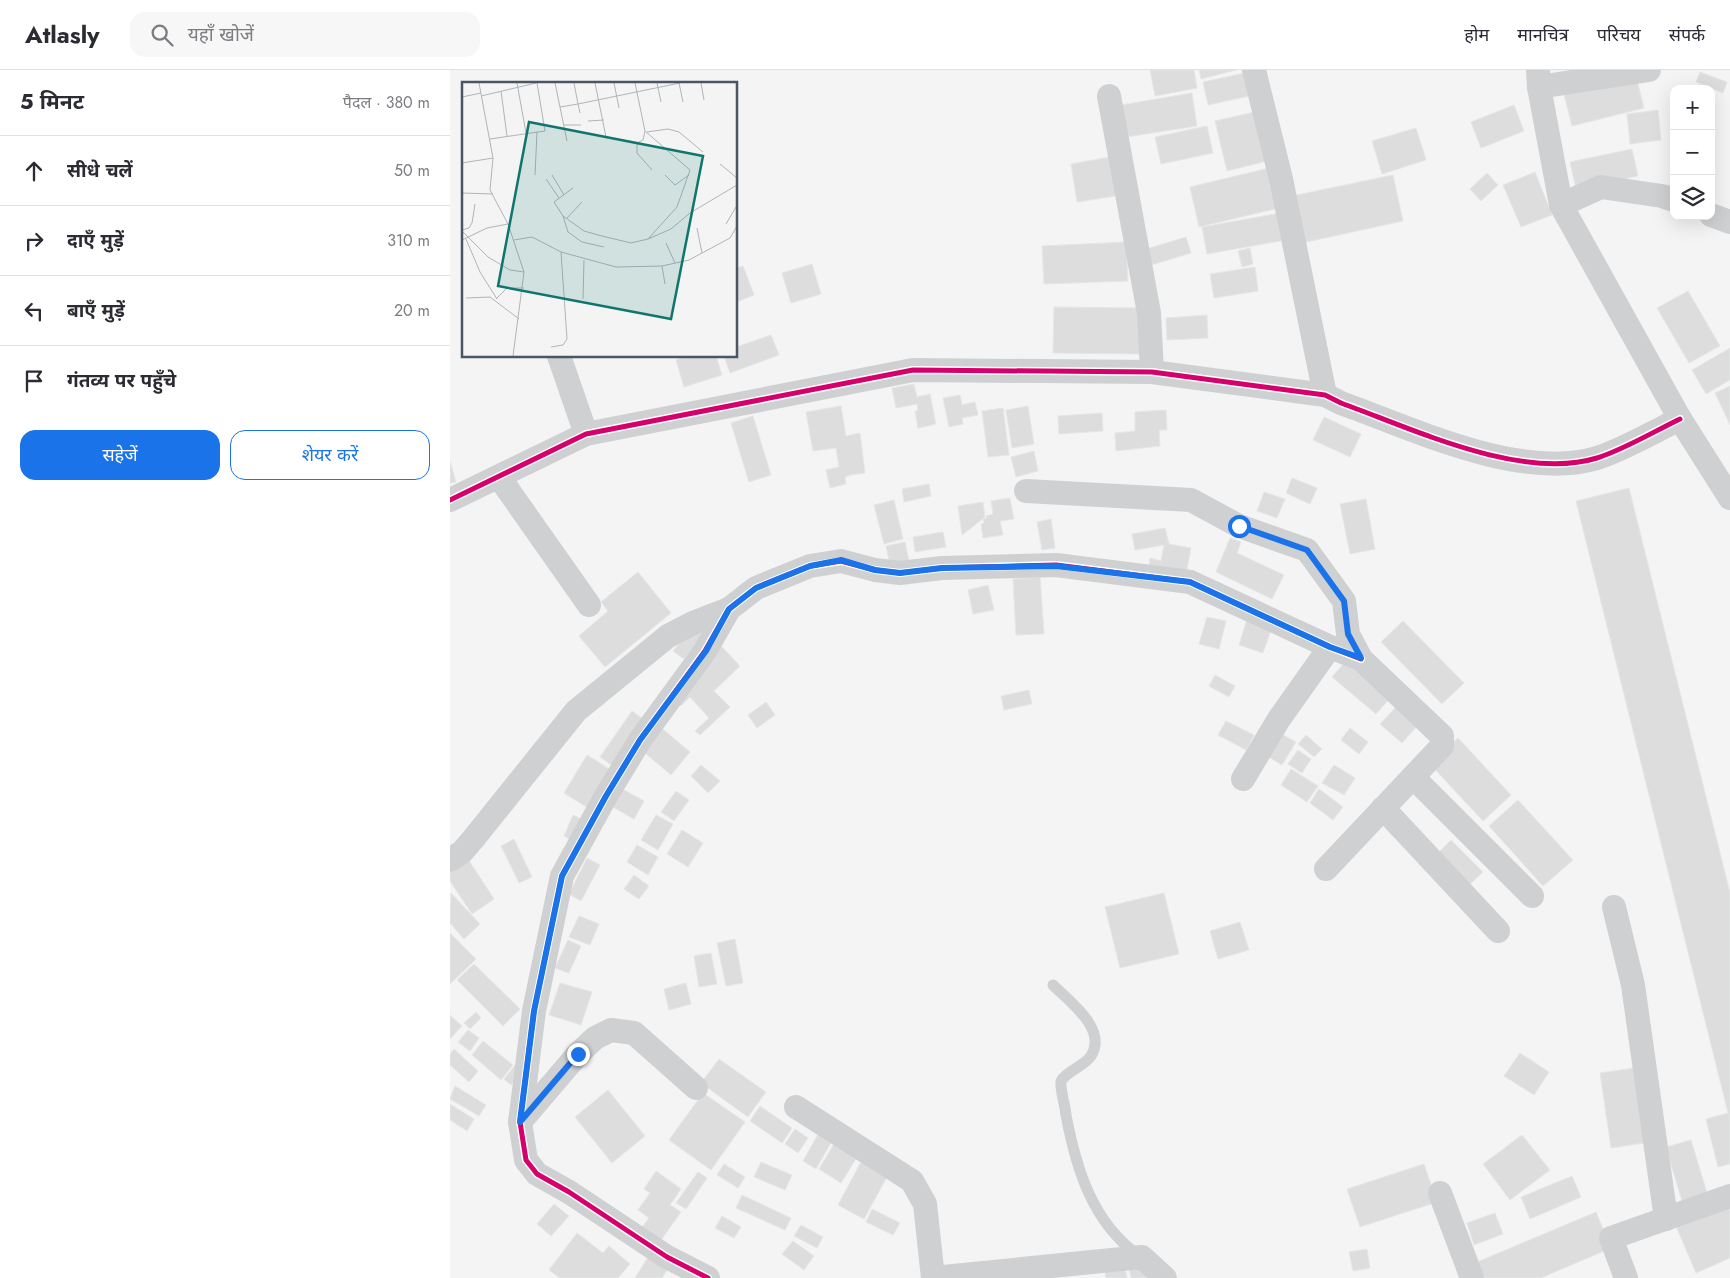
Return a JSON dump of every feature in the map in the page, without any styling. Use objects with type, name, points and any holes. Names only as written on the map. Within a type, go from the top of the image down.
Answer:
[{"type":"street","points":[[1254,70],[1281,179],[1325,394]]},
{"type":"street","points":[[1649,70],[1538,79],[1561,205],[1680,419],[1730,498]]},
{"type":"street","points":[[1109,96],[1149,313],[1152,372]]},
{"type":"street","points":[[1561,205],[1601,187],[1670,199]]},
{"type":"street","points":[[1715,216],[1730,222]]},
{"type":"street","points":[[560,358],[586,434]]},
{"type":"street","points":[[450,500],[586,434],[912,370],[1152,372],[1325,394],[1341,403],[1492,457],[1551,464],[1597,458],[1680,419]]},
{"type":"street","points":[[499,476],[589,605]]},
{"type":"street","points":[[1026,491],[1191,500],[1239,526],[1307,550],[1344,601],[1348,634],[1361,658],[1442,736],[1442,746],[1326,869]]},
{"type":"street","points":[[450,860],[462,852],[474,838],[576,711],[668,636],[693,622],[729,609],[756,588],[810,566],[841,560],[875,570],[900,573],[942,568],[1056,566],[1190,582],[1330,647],[1361,658]]},
{"type":"street","points":[[708,1278],[667,1257],[569,1192],[537,1174],[526,1160],[520,1122],[534,1011],[562,876],[606,796],[640,740],[706,651],[729,609]]},
{"type":"street","points":[[1243,780],[1279,719],[1330,647]]},
{"type":"street","points":[[1413,776],[1532,896]]},
{"type":"street","points":[[1383,808],[1498,931]]},
{"type":"street","points":[[1614,907],[1633,985],[1666,1219]]},
{"type":"street","points":[[520,1122],[578,1054],[595,1038],[611,1030],[634,1033],[696,1088]]},
{"type":"street","points":[[796,1107],[912,1181],[925,1204],[933,1278],[1142,1257],[1165,1278]]},
{"type":"street","points":[[1440,1193],[1472,1278]]},
{"type":"street","points":[[1626,1278],[1611,1238],[1730,1196]]},
{"type":"lane","points":[[1053,986],[1086,1018],[1094,1032],[1094,1047],[1091,1056],[1061,1080],[1074,1154],[1088,1193],[1105,1224],[1122,1244],[1142,1257]]},
{"type":"building","points":[[1150,70],[1194,70],[1197,88],[1155,96]]},
{"type":"building","points":[[1199,70],[1236,70],[1201,79]]},
{"type":"building","points":[[1249,72],[1254,95],[1208,105],[1203,82]]},
{"type":"building","points":[[1700,72],[1727,82],[1723,93],[1715,90],[1715,85],[1703,85],[1696,82]]},
{"type":"building","points":[[1636,76],[1644,108],[1572,126],[1564,94]]},
{"type":"building","points":[[1192,93],[1197,126],[1120,138],[1115,106]]},
{"type":"building","points":[[1514,105],[1524,131],[1481,148],[1471,122]]},
{"type":"building","points":[[1658,110],[1661,140],[1630,144],[1627,114]]},
{"type":"building","points":[[1259,111],[1271,160],[1227,171],[1215,121]]},
{"type":"building","points":[[1207,126],[1213,153],[1161,164],[1155,137]]},
{"type":"building","points":[[1416,128],[1426,160],[1382,174],[1372,141]]},
{"type":"building","points":[[1632,149],[1638,176],[1576,189],[1570,162]]},
{"type":"building","points":[[1116,156],[1122,195],[1077,202],[1071,164]]},
{"type":"building","points":[[1269,168],[1279,208],[1199,227],[1190,187]]},
{"type":"building","points":[[1535,172],[1552,215],[1521,227],[1503,185]]},
{"type":"building","points":[[1487,173],[1498,185],[1481,201],[1470,189]]},
{"type":"building","points":[[1393,175],[1403,221],[1302,243],[1292,196]]},
{"type":"building","points":[[1280,213],[1286,240],[1207,254],[1202,227]]},
{"type":"building","points":[[1186,237],[1191,253],[1148,266],[1143,250]]},
{"type":"building","points":[[1126,242],[1128,281],[1044,284],[1042,246]]},
{"type":"building","points":[[1250,248],[1253,264],[1242,267],[1238,251]]},
{"type":"building","points":[[812,264],[821,294],[791,303],[782,273]]},
{"type":"building","points":[[743,266],[754,295],[738,301],[738,267]]},
{"type":"building","points":[[1255,267],[1258,291],[1214,298],[1210,274]]},
{"type":"building","points":[[1688,291],[1720,346],[1689,363],[1657,308]]},
{"type":"building","points":[[1054,307],[1141,308],[1141,354],[1053,353]]},
{"type":"building","points":[[1207,315],[1208,338],[1167,340],[1166,318]]},
{"type":"building","points":[[771,335],[779,355],[730,373],[725,358],[738,358],[738,346]]},
{"type":"building","points":[[1730,348],[1730,380],[1706,394],[1692,370]]},
{"type":"building","points":[[682,358],[717,358],[722,375],[684,387],[676,360]]},
{"type":"building","points":[[914,384],[917,397],[930,394],[936,424],[918,428],[915,411],[918,411],[917,404],[896,408],[892,388]]},
{"type":"building","points":[[1730,386],[1730,425],[1715,393]]},
{"type":"building","points":[[960,395],[962,405],[975,402],[978,415],[962,418],[963,424],[949,427],[943,398]]},
{"type":"building","points":[[841,406],[846,436],[860,433],[865,473],[845,477],[846,484],[830,488],[826,470],[839,467],[836,448],[813,451],[806,412]]},
{"type":"building","points":[[1028,406],[1034,444],[1012,448],[1006,410]]},
{"type":"building","points":[[1003,408],[1009,455],[988,457],[982,411]]},
{"type":"building","points":[[1166,410],[1167,430],[1159,430],[1160,446],[1116,451],[1115,433],[1135,431],[1135,412]]},
{"type":"building","points":[[1102,413],[1103,431],[1059,434],[1058,416]]},
{"type":"building","points":[[753,416],[771,475],[749,482],[731,423]]},
{"type":"building","points":[[1324,417],[1361,434],[1350,457],[1313,440]]},
{"type":"building","points":[[1034,451],[1038,471],[1016,477],[1011,457]]},
{"type":"building","points":[[450,461],[456,482],[450,483]]},
{"type":"building","points":[[1292,478],[1317,488],[1310,504],[1286,493]]},
{"type":"building","points":[[929,484],[931,496],[904,502],[902,489]]},
{"type":"building","points":[[1629,488],[1730,893],[1730,1164],[1718,1167],[1706,1119],[1728,1113],[1576,501]]},
{"type":"building","points":[[1264,492],[1285,499],[1277,518],[1257,511]]},
{"type":"building","points":[[1010,498],[1014,519],[1000,521],[1003,535],[983,538],[981,524],[984,523],[983,519],[987,518],[986,516],[993,514],[991,501]]},
{"type":"building","points":[[1366,499],[1375,549],[1350,554],[1340,504]]},
{"type":"building","points":[[894,500],[903,539],[884,544],[874,505]]},
{"type":"building","points":[[983,502],[985,517],[962,535],[958,506]]},
{"type":"building","points":[[1051,519],[1055,548],[1042,550],[1037,522]]},
{"type":"building","points":[[1165,528],[1169,544],[1191,548],[1186,575],[1149,568],[1150,558],[1161,561],[1164,545],[1135,550],[1132,534]]},
{"type":"building","points":[[943,532],[946,547],[915,552],[913,537]]},
{"type":"building","points":[[1230,538],[1241,542],[1237,553],[1284,575],[1272,599],[1216,572]]},
{"type":"building","points":[[905,542],[909,561],[890,565],[886,546]]},
{"type":"building","points":[[638,572],[671,613],[605,667],[579,636],[608,611],[601,602]]},
{"type":"building","points":[[1040,577],[1044,634],[1016,635],[1013,579]]},
{"type":"building","points":[[988,585],[994,610],[973,614],[968,590]]},
{"type":"building","points":[[1248,616],[1273,624],[1263,653],[1239,645]]},
{"type":"building","points":[[1207,617],[1226,621],[1219,649],[1199,644]]},
{"type":"building","points":[[1403,621],[1464,683],[1442,704],[1381,642]]},
{"type":"building","points":[[694,626],[705,635],[684,659],[673,651]]},
{"type":"building","points":[[721,646],[740,666],[714,691],[730,707],[700,735],[695,731],[709,718],[690,697],[681,706],[673,698]]},
{"type":"building","points":[[1346,661],[1390,698],[1376,714],[1332,677]]},
{"type":"building","points":[[1215,675],[1235,686],[1229,697],[1209,686]]},
{"type":"building","points":[[1029,690],[1032,704],[1004,710],[1001,696]]},
{"type":"building","points":[[766,702],[775,715],[757,728],[748,715]]},
{"type":"building","points":[[1396,707],[1418,725],[1402,743],[1380,724]]},
{"type":"building","points":[[632,711],[646,721],[614,767],[600,757]]},
{"type":"building","points":[[1226,721],[1254,735],[1246,750],[1218,735]]},
{"type":"building","points":[[658,725],[690,752],[671,775],[638,747]]},
{"type":"building","points":[[1350,728],[1368,742],[1359,754],[1341,740]]},
{"type":"building","points":[[1278,732],[1296,742],[1282,765],[1265,755]]},
{"type":"building","points":[[1306,735],[1322,749],[1314,757],[1298,744]]},
{"type":"building","points":[[1458,738],[1511,795],[1483,821],[1430,764]]},
{"type":"building","points":[[1298,750],[1311,759],[1302,773],[1288,764]]},
{"type":"building","points":[[587,755],[611,770],[588,808],[564,793]]},
{"type":"building","points":[[701,765],[720,781],[708,793],[691,776]]},
{"type":"building","points":[[1334,765],[1355,778],[1344,795],[1322,783]]},
{"type":"building","points":[[1291,769],[1318,786],[1307,802],[1281,785]]},
{"type":"building","points":[[619,787],[644,801],[634,819],[609,805]]},
{"type":"building","points":[[1319,789],[1343,807],[1333,820],[1310,803]]},
{"type":"building","points":[[676,791],[689,800],[674,821],[661,812]]},
{"type":"building","points":[[1518,800],[1573,860],[1543,886],[1489,826]]},
{"type":"building","points":[[573,815],[584,820],[575,841],[564,836]]},
{"type":"building","points":[[656,815],[673,824],[658,850],[641,840]]},
{"type":"building","points":[[682,830],[703,843],[688,867],[667,854]]},
{"type":"building","points":[[514,839],[532,877],[519,883],[501,846]]},
{"type":"building","points":[[1451,840],[1483,872],[1465,889],[1434,857]]},
{"type":"building","points":[[637,845],[658,857],[648,875],[627,862]]},
{"type":"building","points":[[587,858],[600,865],[581,901],[569,894]]},
{"type":"building","points":[[468,859],[494,899],[472,914],[450,881],[450,871]]},
{"type":"building","points":[[634,875],[649,886],[639,899],[624,889]]},
{"type":"building","points":[[451,893],[480,924],[464,939],[450,923]]},
{"type":"building","points":[[1164,893],[1179,954],[1120,968],[1105,907]]},
{"type":"building","points":[[579,916],[599,924],[590,945],[569,937]]},
{"type":"building","points":[[1240,922],[1249,950],[1218,959],[1210,931]]},
{"type":"building","points":[[450,933],[476,959],[450,984]]},
{"type":"building","points":[[735,939],[743,983],[726,986],[717,943]]},
{"type":"building","points":[[568,940],[581,946],[569,973],[555,968]]},
{"type":"building","points":[[711,953],[717,984],[699,987],[694,956]]},
{"type":"building","points":[[474,964],[520,1009],[503,1026],[457,980]]},
{"type":"building","points":[[560,983],[592,992],[581,1025],[549,1015]]},
{"type":"building","points":[[686,983],[691,1004],[669,1010],[664,989]]},
{"type":"building","points":[[476,1012],[481,1018],[470,1029],[464,1023]]},
{"type":"building","points":[[450,1015],[462,1026],[450,1039]]},
{"type":"building","points":[[468,1030],[479,1038],[470,1051],[458,1042]]},
{"type":"building","points":[[483,1041],[513,1065],[501,1080],[472,1055]]},
{"type":"building","points":[[454,1049],[478,1071],[469,1082],[450,1065],[450,1054]]},
{"type":"building","points":[[1520,1053],[1549,1072],[1534,1095],[1504,1076]]},
{"type":"building","points":[[719,1059],[766,1092],[748,1117],[701,1083]]},
{"type":"building","points":[[517,1063],[524,1069],[511,1085],[504,1079]]},
{"type":"building","points":[[1640,1067],[1651,1142],[1611,1148],[1600,1073]]},
{"type":"building","points":[[455,1086],[486,1105],[479,1116],[450,1099]]},
{"type":"building","points":[[608,1090],[645,1136],[612,1163],[575,1117]]},
{"type":"building","points":[[703,1093],[745,1122],[711,1170],[669,1140]]},
{"type":"building","points":[[450,1104],[474,1119],[467,1131],[450,1120]]},
{"type":"building","points":[[760,1106],[792,1128],[782,1143],[750,1121]]},
{"type":"building","points":[[795,1129],[808,1138],[798,1153],[785,1144]]},
{"type":"building","points":[[821,1129],[834,1137],[816,1169],[803,1161]]},
{"type":"building","points":[[1522,1135],[1550,1170],[1510,1200],[1483,1164]]},
{"type":"building","points":[[1691,1140],[1707,1193],[1682,1201],[1666,1147]]},
{"type":"building","points":[[834,1144],[857,1157],[841,1183],[819,1169]]},
{"type":"building","points":[[761,1162],[792,1175],[785,1190],[754,1177]]},
{"type":"building","points":[[861,1162],[888,1175],[864,1219],[838,1205]]},
{"type":"building","points":[[724,1164],[745,1177],[738,1188],[717,1175]]},
{"type":"building","points":[[1424,1164],[1437,1202],[1360,1227],[1347,1189]]},
{"type":"building","points":[[656,1171],[681,1189],[670,1205],[681,1212],[656,1247],[637,1234],[649,1218],[638,1210],[650,1193],[644,1189]]},
{"type":"building","points":[[698,1172],[707,1178],[686,1209],[676,1203]]},
{"type":"building","points":[[1572,1176],[1581,1197],[1530,1219],[1521,1197]]},
{"type":"building","points":[[742,1195],[791,1218],[785,1230],[736,1208]]},
{"type":"building","points":[[1730,1203],[1730,1258],[1696,1273],[1676,1226]]},
{"type":"building","points":[[554,1204],[569,1216],[551,1236],[537,1224]]},
{"type":"building","points":[[872,1209],[900,1223],[893,1235],[866,1222]]},
{"type":"building","points":[[1596,1212],[1611,1248],[1541,1278],[1476,1278],[1470,1265]]},
{"type":"building","points":[[1495,1213],[1503,1234],[1474,1245],[1467,1223]]},
{"type":"building","points":[[722,1216],[741,1227],[734,1238],[715,1228]]},
{"type":"building","points":[[801,1225],[823,1237],[817,1248],[794,1236]]},
{"type":"building","points":[[577,1233],[603,1253],[609,1246],[630,1264],[618,1278],[560,1278],[549,1270]]},
{"type":"building","points":[[793,1241],[814,1256],[804,1270],[782,1254]]},
{"type":"building","points":[[1367,1249],[1370,1268],[1353,1271],[1349,1252]]},
{"type":"building","points":[[650,1254],[670,1266],[662,1278],[635,1278]]},
{"type":"building","points":[[1144,1260],[1147,1278],[1131,1278],[1128,1263]]},
{"type":"building","points":[[1124,1263],[1127,1278],[1106,1278],[1104,1266]]},
{"type":"cycle path","points":[[450,500],[586,434],[913,370],[1152,372],[1325,395],[1341,403],[1434,438],[1502,458],[1535,463],[1567,463],[1607,455],[1680,419]]},
{"type":"cycle path","points":[[708,1278],[667,1257],[569,1192],[537,1174],[526,1160],[520,1122],[534,1011],[562,876],[606,796],[640,740],[705,651],[729,609],[756,588],[810,566],[841,561],[875,570],[900,573],[942,568],[1056,565],[1190,582],[1330,647],[1361,659]]},
{"type":"route","points":[[578,1054],[520,1122],[534,1011],[562,876],[606,796],[640,740],[706,651],[729,609],[756,588],[810,566],[841,560],[875,570],[900,573],[942,568],[1056,566],[1190,582],[1330,647],[1361,658],[1348,634],[1344,601],[1307,550],[1239,526]]}]
